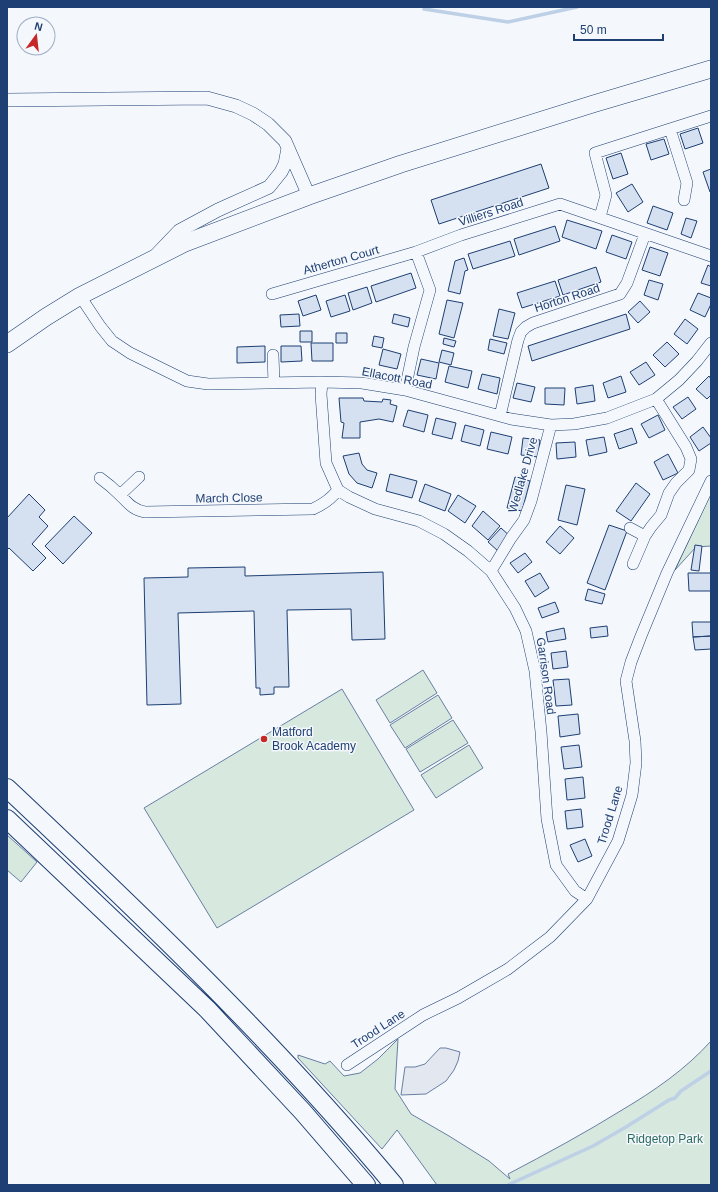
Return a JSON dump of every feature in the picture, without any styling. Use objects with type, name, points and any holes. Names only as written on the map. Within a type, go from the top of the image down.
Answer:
[{"type":"highway","points":[[7,788],[114,888],[227,1000],[352,1134],[394,1185]]},
{"type":"highway","points":[[7,819],[207,1009],[303,1112],[366,1185]]},
{"type":"main road","points":[[7,344],[80,296],[185,243],[309,196],[401,164],[711,69]]},
{"type":"street","points":[[7,100],[207,98],[236,106],[253,114],[268,124],[285,141],[309,196]]},
{"type":"street","points":[[600,217],[606,195],[595,153],[711,116]]},
{"type":"street","points":[[670,129],[687,183],[684,200]]},
{"type":"street","points":[[153,258],[179,231],[218,210],[269,187],[281,172],[285,164],[288,148]]},
{"type":"street","name":"Villiers Road","points":[[416,252],[461,235],[560,204],[711,256]]},
{"type":"street","name":"Horton Road","points":[[500,416],[521,332],[533,323],[620,294],[627,283],[645,234]]},
{"type":"street","points":[[405,390],[414,347],[430,290],[416,252]]},
{"type":"street","name":"Atherton Court","points":[[272,294],[416,252]]},
{"type":"street","name":"Ellacott Road","points":[[80,296],[112,341],[130,353],[187,382],[208,384],[322,382],[362,383],[405,390],[500,416],[551,425],[574,424],[606,418],[656,399],[679,380],[711,343]]},
{"type":"street","points":[[273,355],[274,383]]},
{"type":"street","points":[[322,382],[326,463],[338,490]]},
{"type":"street","points":[[633,564],[645,536],[660,515],[676,482],[689,470],[690,459],[686,447],[656,399]]},
{"type":"street","name":"Wedlake Drive","points":[[491,571],[524,520],[531,501],[551,425]]},
{"type":"street","points":[[120,495],[139,477]]},
{"type":"street","name":"March Close","points":[[100,478],[120,495],[127,504],[138,511],[145,512],[313,509],[323,505],[331,499],[338,490]]},
{"type":"street","name":"Trood Lane","points":[[347,1065],[423,1015],[458,998],[508,969],[550,937],[587,898],[618,841],[632,794],[636,763],[635,741],[626,681],[631,662],[667,573],[711,481]]},
{"type":"street","name":"Garrison Road","points":[[338,490],[349,497],[375,509],[419,521],[444,534],[468,551],[491,571],[515,608],[526,631],[535,671],[547,819],[556,865],[575,891],[587,898]]},
{"type":"street","points":[[630,528],[645,536]]},
{"type":"green space","points":[[710,495],[711,546],[696,547],[675,570]]},
{"type":"green space","points":[[423,670],[437,693],[390,723],[376,700]]},
{"type":"green space","points":[[342,689],[414,810],[217,928],[144,808]]},
{"type":"green space","points":[[438,695],[452,718],[405,748],[390,725]]},
{"type":"green space","points":[[453,720],[468,743],[420,772],[406,749]]},
{"type":"green space","points":[[469,745],[483,768],[436,798],[421,775]]},
{"type":"green space","points":[[7,835],[37,862],[21,882],[7,870]]},
{"type":"green space","name":"Ridgetop Park","points":[[398,1039],[395,1089],[411,1114],[489,1161],[510,1179],[508,1174],[594,1127],[658,1087],[691,1061],[711,1041],[711,1185],[437,1185],[397,1130],[382,1149],[298,1058],[298,1055],[325,1064],[330,1061],[344,1076],[360,1073],[378,1059]]},
{"type":"shaded area","points":[[440,1048],[460,1052],[454,1070],[446,1081],[426,1094],[401,1095],[405,1067],[415,1067],[425,1064]]},
{"type":"building","points":[[698,128],[703,143],[685,149],[680,134]]},
{"type":"building","points":[[664,139],[669,154],[651,160],[646,144]]},
{"type":"building","points":[[621,153],[628,174],[613,179],[606,158]]},
{"type":"building","points":[[541,164],[549,188],[439,224],[431,200]]},
{"type":"building","points":[[711,169],[711,191],[710,192],[703,172]]},
{"type":"building","points":[[632,184],[643,202],[628,212],[616,193]]},
{"type":"building","points":[[653,206],[673,213],[667,230],[647,223]]},
{"type":"building","points":[[686,218],[697,221],[691,238],[681,234]]},
{"type":"building","points":[[567,220],[602,231],[596,249],[562,237]]},
{"type":"building","points":[[555,226],[560,241],[519,255],[514,239]]},
{"type":"building","points":[[612,235],[632,242],[626,259],[606,252]]},
{"type":"building","points":[[510,241],[515,256],[473,269],[468,254]]},
{"type":"building","points":[[650,247],[668,253],[660,276],[642,270]]},
{"type":"building","points":[[464,258],[468,270],[465,271],[460,294],[448,291],[455,261]]},
{"type":"building","points":[[708,265],[711,267],[711,286],[701,283]]},
{"type":"building","points":[[596,267],[601,282],[563,295],[558,280]]},
{"type":"building","points":[[411,273],[416,288],[376,302],[371,286]]},
{"type":"building","points":[[649,280],[663,284],[658,300],[644,295]]},
{"type":"building","points":[[555,281],[560,296],[522,308],[517,293]]},
{"type":"building","points":[[367,287],[372,303],[353,310],[348,293]]},
{"type":"building","points":[[698,293],[711,298],[711,304],[705,317],[690,310]]},
{"type":"building","points":[[316,295],[321,310],[303,316],[298,301]]},
{"type":"building","points":[[345,295],[350,311],[331,317],[326,301]]},
{"type":"building","points":[[447,300],[463,303],[454,338],[439,334]]},
{"type":"building","points":[[640,301],[650,312],[638,323],[628,312]]},
{"type":"building","points":[[499,309],[515,313],[508,339],[493,336]]},
{"type":"building","points":[[299,314],[300,326],[281,327],[280,315]]},
{"type":"building","points":[[394,314],[410,318],[408,327],[392,323]]},
{"type":"building","points":[[626,314],[630,329],[532,361],[528,346]]},
{"type":"building","points":[[685,319],[698,329],[687,344],[674,334]]},
{"type":"building","points":[[300,331],[312,331],[312,342],[300,342]]},
{"type":"building","points":[[336,333],[347,333],[347,343],[336,343]]},
{"type":"building","points":[[374,336],[384,338],[382,348],[372,346]]},
{"type":"building","points":[[444,338],[456,341],[454,347],[443,344]]},
{"type":"building","points":[[490,339],[507,343],[504,354],[488,350]]},
{"type":"building","points":[[667,342],[679,354],[665,367],[653,355]]},
{"type":"building","points":[[311,343],[333,343],[333,361],[312,361]]},
{"type":"building","points":[[265,346],[265,362],[237,363],[237,347]]},
{"type":"building","points":[[281,346],[301,346],[302,361],[281,362]]},
{"type":"building","points":[[383,349],[401,354],[397,369],[379,365]]},
{"type":"building","points":[[442,350],[454,353],[451,365],[439,362]]},
{"type":"building","points":[[421,359],[439,363],[436,379],[417,375]]},
{"type":"building","points":[[646,362],[655,375],[639,385],[630,372]]},
{"type":"building","points":[[449,366],[472,371],[468,388],[445,382]]},
{"type":"building","points":[[482,374],[500,378],[497,394],[478,389]]},
{"type":"building","points":[[621,376],[626,392],[608,398],[603,383]]},
{"type":"building","points":[[709,376],[711,379],[711,395],[707,399],[696,389]]},
{"type":"building","points":[[517,383],[535,387],[531,402],[513,398]]},
{"type":"building","points":[[593,385],[595,401],[577,404],[575,388]]},
{"type":"building","points":[[545,388],[565,388],[564,405],[545,404]]},
{"type":"building","points":[[688,397],[696,409],[682,419],[673,407]]},
{"type":"building","points":[[339,398],[363,398],[364,401],[382,402],[383,399],[391,400],[390,404],[397,406],[393,422],[379,419],[360,422],[360,438],[342,438],[344,423],[341,422]]},
{"type":"building","points":[[408,410],[428,415],[424,432],[403,426]]},
{"type":"building","points":[[658,415],[665,430],[649,438],[641,424]]},
{"type":"building","points":[[436,418],[456,423],[452,439],[432,434]]},
{"type":"building","points":[[465,425],[484,430],[480,446],[461,441]]},
{"type":"building","points":[[703,427],[711,438],[711,443],[699,451],[690,437]]},
{"type":"building","points":[[632,428],[637,443],[619,449],[614,434]]},
{"type":"building","points":[[491,432],[512,437],[508,454],[487,449]]},
{"type":"building","points":[[604,437],[607,452],[589,456],[586,440]]},
{"type":"building","points":[[523,438],[540,440],[538,457],[521,455]]},
{"type":"building","points":[[575,442],[576,457],[557,459],[556,443]]},
{"type":"building","points":[[359,453],[362,464],[367,470],[377,473],[372,488],[357,483],[349,474],[343,456]]},
{"type":"building","points":[[668,454],[678,473],[663,480],[654,462]]},
{"type":"building","points":[[390,474],[417,481],[412,498],[386,491]]},
{"type":"building","points":[[515,477],[530,481],[522,511],[507,508]]},
{"type":"building","points":[[636,483],[650,494],[631,521],[616,511]]},
{"type":"building","points":[[425,484],[451,494],[445,511],[419,501]]},
{"type":"building","points":[[566,485],[585,489],[577,525],[558,520]]},
{"type":"building","points":[[29,494],[45,510],[39,517],[48,526],[32,544],[46,558],[33,571],[9,548],[7,550],[7,518]]},
{"type":"building","points":[[458,495],[476,506],[465,523],[448,511]]},
{"type":"building","points":[[483,511],[500,526],[488,540],[472,526]]},
{"type":"building","points":[[74,516],[92,533],[63,564],[45,546]]},
{"type":"building","points":[[609,525],[627,531],[605,590],[587,583]]},
{"type":"building","points":[[560,526],[574,538],[560,554],[546,542]]},
{"type":"building","points":[[501,528],[511,537],[498,551],[488,542]]},
{"type":"building","points":[[695,545],[702,546],[699,571],[691,570]]},
{"type":"building","points":[[525,553],[532,562],[518,573],[510,563]]},
{"type":"building","points":[[245,567],[245,576],[383,572],[385,639],[352,640],[351,609],[287,610],[289,687],[274,687],[274,694],[260,695],[260,688],[256,688],[254,611],[178,613],[181,704],[147,705],[144,578],[188,577],[188,568]]},
{"type":"building","points":[[540,573],[549,588],[535,597],[525,581]]},
{"type":"building","points":[[688,573],[711,573],[711,591],[689,591]]},
{"type":"building","points":[[588,589],[605,594],[602,604],[585,600]]},
{"type":"building","points":[[555,602],[559,612],[542,618],[538,608]]},
{"type":"building","points":[[692,622],[711,622],[711,636],[693,637]]},
{"type":"building","points":[[607,626],[608,636],[591,638],[590,628]]},
{"type":"building","points":[[564,628],[566,639],[548,642],[546,632]]},
{"type":"building","points":[[711,636],[711,649],[695,650],[693,637]]},
{"type":"building","points":[[566,651],[568,667],[553,669],[551,653]]},
{"type":"building","points":[[569,679],[572,705],[556,706],[553,680]]},
{"type":"building","points":[[578,714],[580,734],[560,737],[558,716]]},
{"type":"building","points":[[579,745],[582,767],[564,769],[561,747]]},
{"type":"building","points":[[583,777],[585,798],[567,800],[565,779]]},
{"type":"building","points":[[581,809],[583,827],[567,829],[565,811]]},
{"type":"building","points":[[585,839],[592,856],[578,862],[570,845]]},
{"type":"waterway","points":[[424,9],[508,22],[577,7]]},
{"type":"waterway","points":[[508,1185],[593,1146],[669,1100],[675,1098],[681,1091],[711,1071]]},
{"type":"place","name":"Matford Brook Academy","points":[[264,739]]}]
